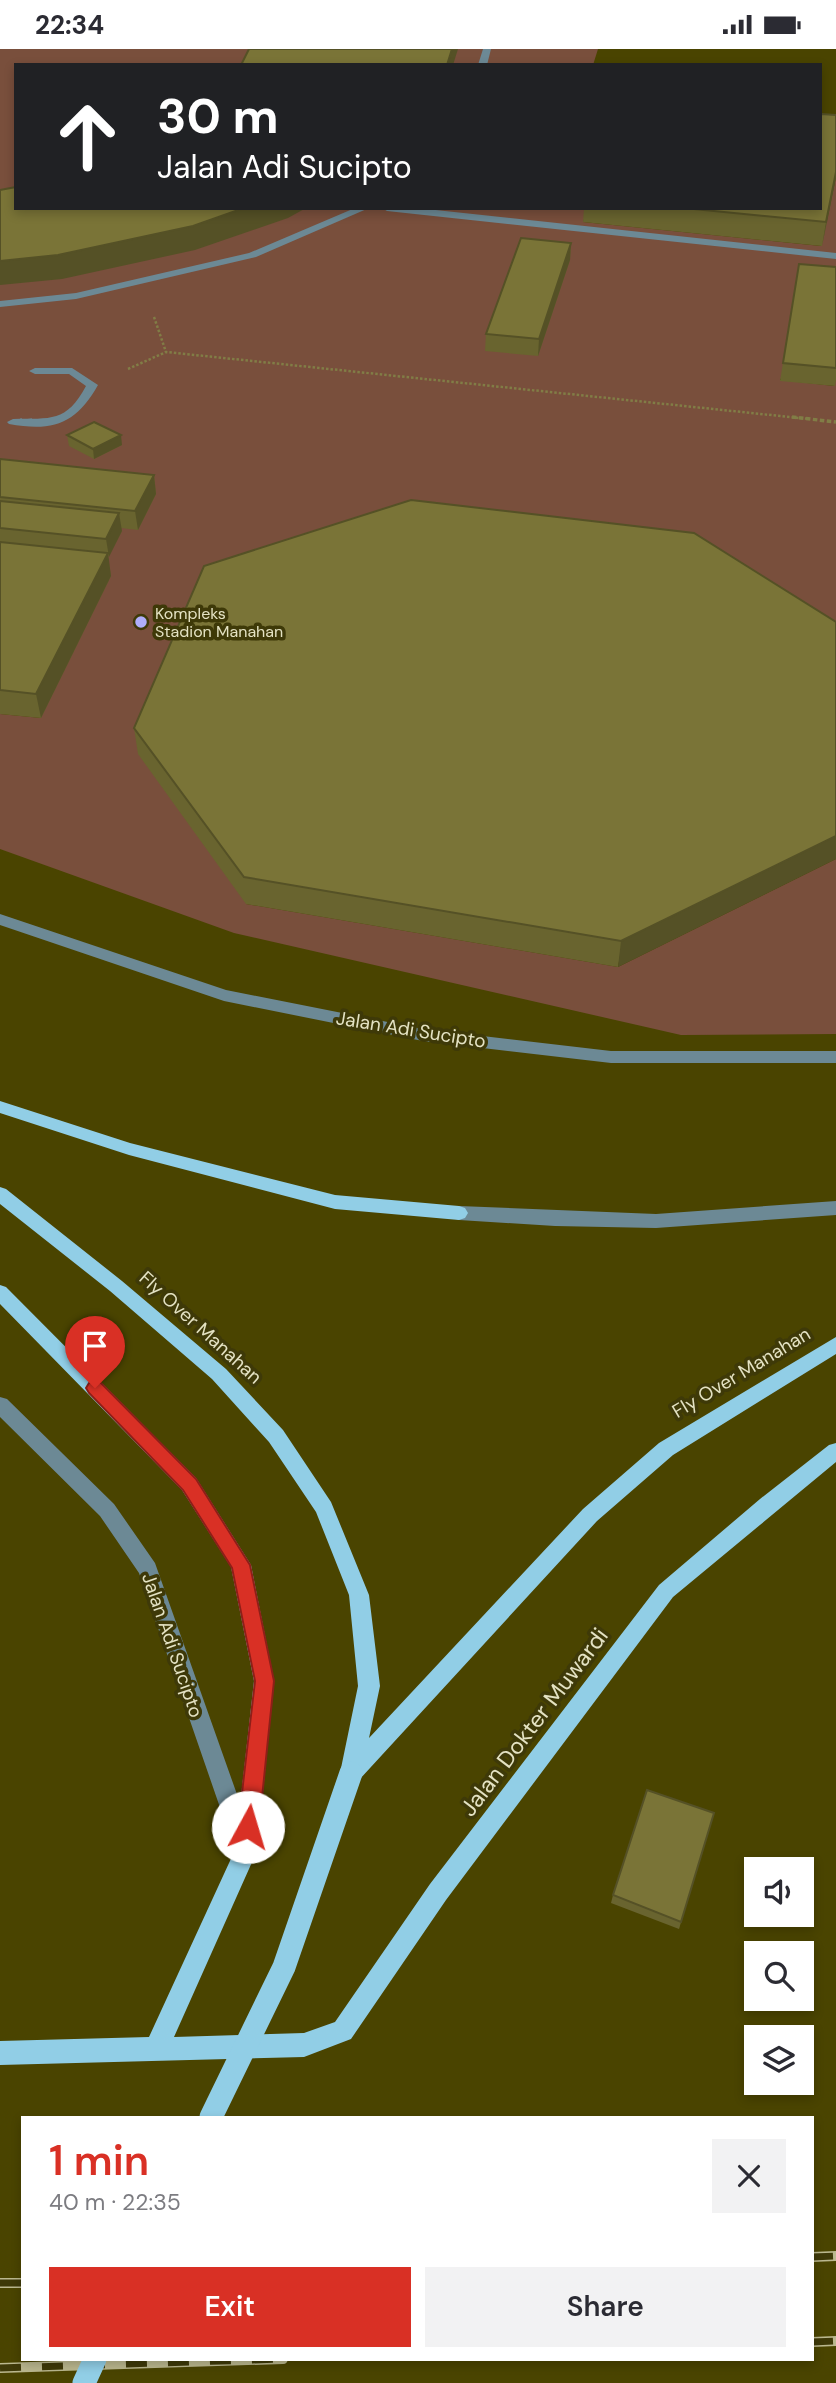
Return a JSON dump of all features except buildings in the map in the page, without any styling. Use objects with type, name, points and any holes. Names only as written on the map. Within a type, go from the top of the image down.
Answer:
[{"type":"main road","points":[[0,1107],[129,1149],[335,1202],[458,1213]]},
{"type":"main road","name":"Fly Over Manahan","points":[[0,1195],[116,1286],[219,1374],[276,1436],[324,1507],[359,1595],[369,1686],[351,1773],[284,1967],[212,2116]]},
{"type":"main road","points":[[0,1291],[189,1484],[241,1565],[264,1681],[246,1851],[157,2046]]},
{"type":"main road","name":"Fly Over Manahan","points":[[351,1773],[590,1515],[666,1449],[836,1345]]},
{"type":"main road","name":"Jalan Dokter Muwardi","points":[[0,2053],[157,2046],[304,2045],[343,2031],[438,1892],[666,1591],[767,1505],[836,1451]]},
{"type":"main road","points":[[84,2383],[94,2361]]},
{"type":"street","points":[[0,304],[76,296],[252,255],[359,210]]},
{"type":"street","points":[[406,210],[836,256]]},
{"type":"street","points":[[13,422],[65,420],[77,412],[92,385],[72,371],[35,371]]},
{"type":"street","name":"Jalan Adi Sucipto","points":[[0,919],[224,995],[423,1035],[611,1057],[836,1058]]},
{"type":"street","points":[[458,1213],[656,1221],[836,1208]]},
{"type":"street","name":"Jalan Adi Sucipto","points":[[0,1405],[107,1510],[148,1569],[246,1851]]},
{"type":"path","points":[[92,385],[166,352],[836,422]]},
{"type":"shaded area","points":[[0,49],[598,49],[594,63],[14,63],[14,210],[587,210],[583,222],[821,246],[836,177],[836,285],[780,380],[834,386],[836,378],[836,652],[246,904],[618,967],[836,859],[836,1034],[681,1035],[234,933],[0,849],[0,714],[41,718],[0,478]]},
{"type":"railway","points":[[814,2257],[836,2256]]},
{"type":"railway","points":[[0,2283],[21,2283]]},
{"type":"railway","points":[[814,2342],[836,2341]]},
{"type":"railway","points":[[0,2368],[220,2361]]},
{"type":"place","name":"Kompleks Stadion Manahan","points":[[141,622]]},
{"type":"route","points":[[95,1388],[189,1484],[241,1565],[264,1681],[248,1827]]}]
